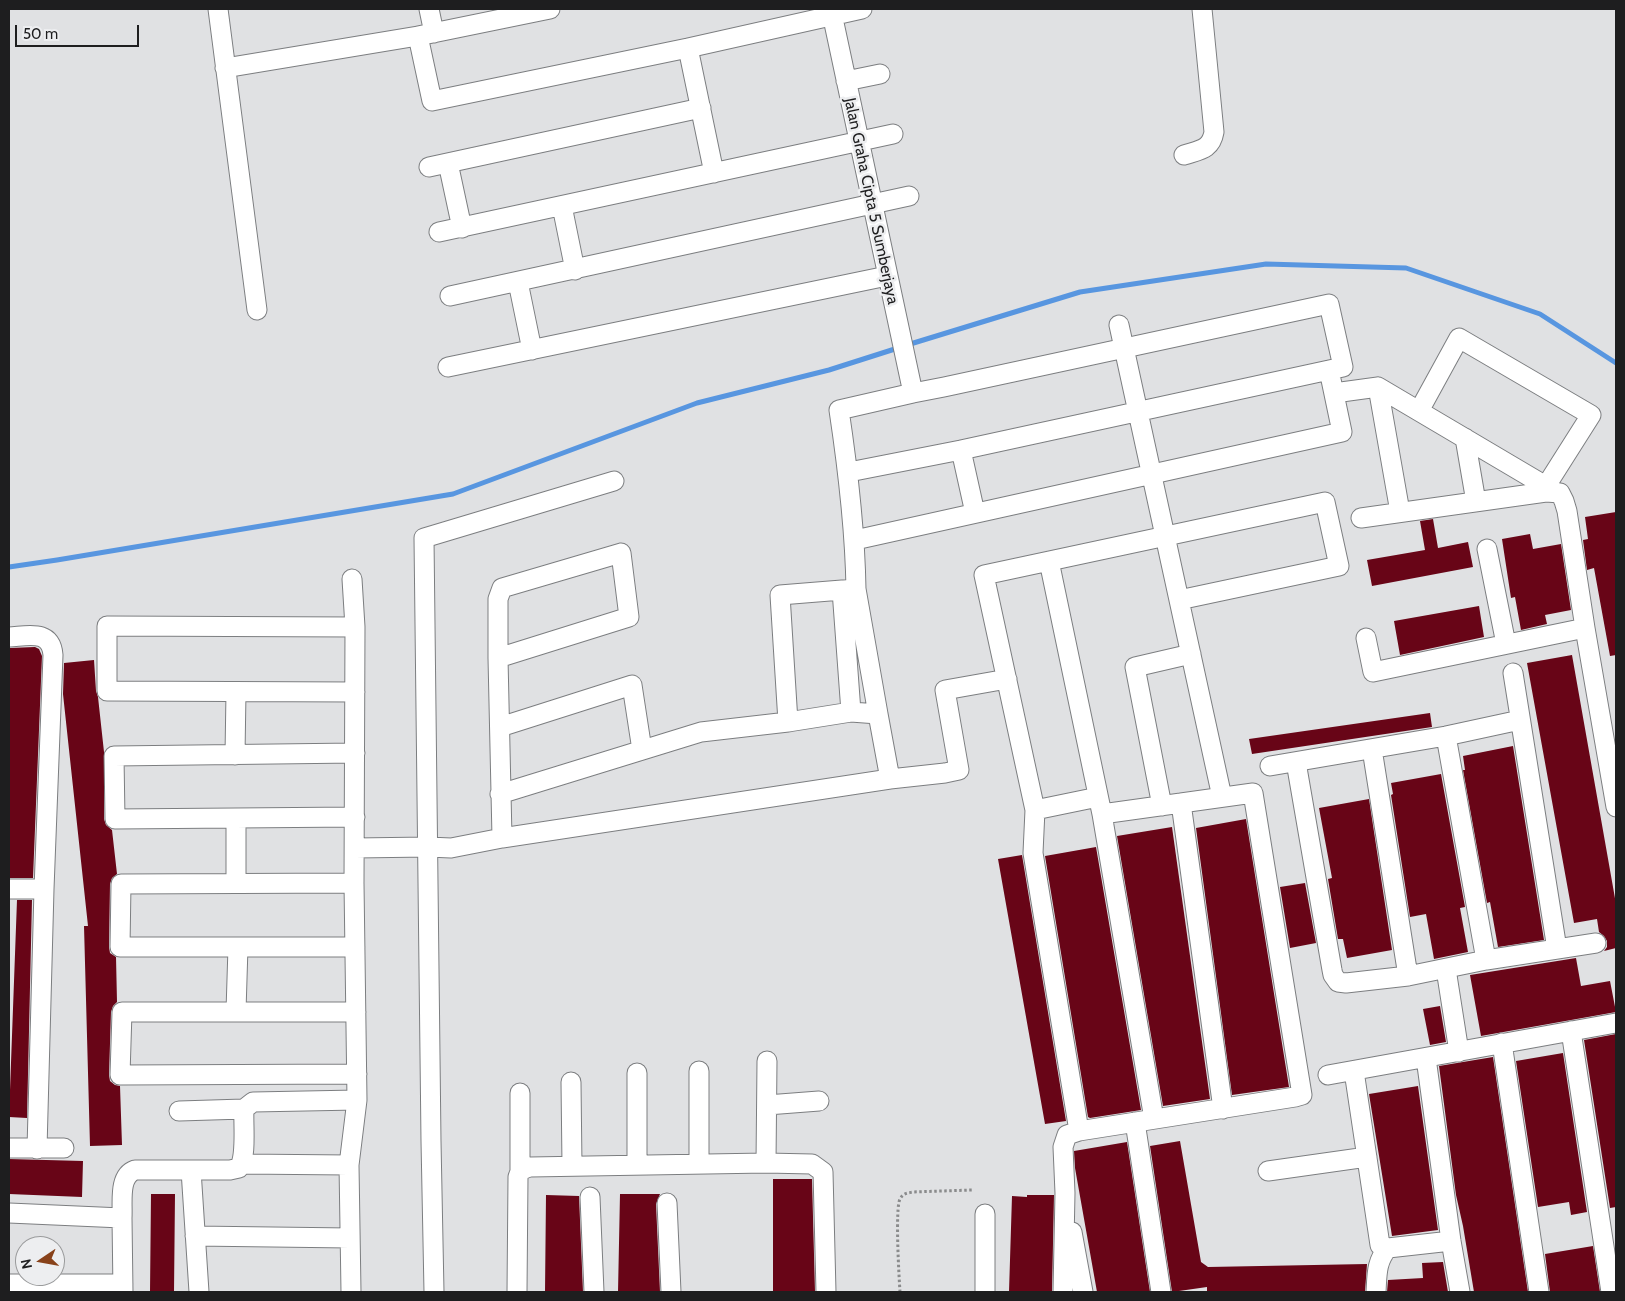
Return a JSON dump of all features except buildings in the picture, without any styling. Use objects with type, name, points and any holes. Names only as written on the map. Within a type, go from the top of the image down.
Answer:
[{"type":"street","points":[[218,9],[257,310]]},
{"type":"street","points":[[429,9],[426,35],[432,101],[688,48],[831,12],[862,9]]},
{"type":"street","points":[[225,68],[426,35],[550,9]]},
{"type":"street","points":[[1184,155],[1209,145],[1213,140],[1214,132],[1202,9]]},
{"type":"street","name":"Jalan Graha Cipta 5 Sumberjaya","points":[[831,12],[858,142],[874,204],[912,393]]},
{"type":"street","points":[[688,48],[714,173]]},
{"type":"street","points":[[846,81],[880,74]]},
{"type":"street","points":[[429,167],[701,108]]},
{"type":"street","points":[[439,232],[893,134]]},
{"type":"street","points":[[448,163],[462,228]]},
{"type":"street","points":[[450,296],[909,196]]},
{"type":"street","points":[[562,206],[575,270]]},
{"type":"street","points":[[448,368],[888,276]]},
{"type":"street","points":[[518,282],[532,350]]},
{"type":"street","points":[[849,472],[961,450],[1343,367],[1329,304],[838,410],[849,472],[855,540],[849,590],[850,712]]},
{"type":"street","points":[[1119,325],[1222,798]]},
{"type":"street","points":[[1419,411],[1460,338],[1591,415],[1550,489]]},
{"type":"street","points":[[855,540],[1342,432],[1329,370]]},
{"type":"street","points":[[1334,393],[1378,387],[1550,489],[1560,493],[1567,511],[1585,628],[1614,779],[1616,807]]},
{"type":"street","points":[[1378,387],[1400,512]]},
{"type":"street","points":[[1465,438],[1476,502]]},
{"type":"street","points":[[961,450],[975,513]]},
{"type":"street","points":[[434,1292],[430,1141],[424,538],[614,481]]},
{"type":"street","points":[[1361,518],[1476,502],[1550,489]]},
{"type":"street","points":[[1079,1130],[1033,853],[1035,810],[984,575],[1325,502],[1339,566],[1179,600]]},
{"type":"street","points":[[1487,548],[1506,644]]},
{"type":"street","points":[[498,658],[629,617],[620,553],[502,588],[498,599],[498,658],[502,838]]},
{"type":"street","points":[[1049,561],[1100,806],[1154,1119]]},
{"type":"street","points":[[351,1292],[349,1165],[358,1100],[354,883],[356,692],[352,579]]},
{"type":"street","points":[[849,590],[878,714],[890,779]]},
{"type":"street","points":[[788,722],[780,595],[849,590]]},
{"type":"street","points":[[355,627],[107,626],[108,691],[356,692]]},
{"type":"street","points":[[1366,638],[1373,672],[1585,628]]},
{"type":"street","points":[[9,638],[45,637],[53,646],[36,1149]]},
{"type":"street","points":[[1191,654],[1135,667],[1172,805],[1223,1109]]},
{"type":"street","points":[[1512,672],[1557,949]]},
{"type":"street","points":[[355,848],[451,848],[502,838],[959,770],[945,690],[1007,679]]},
{"type":"street","points":[[500,727],[632,685],[642,750]]},
{"type":"street","points":[[235,755],[236,692]]},
{"type":"street","points":[[500,794],[701,732],[788,722],[850,712],[878,714]]},
{"type":"street","points":[[1270,766],[1446,736],[1520,720]]},
{"type":"street","points":[[1446,736],[1486,960]]},
{"type":"street","points":[[1372,748],[1408,976]]},
{"type":"street","points":[[355,753],[114,756],[115,819],[355,816]]},
{"type":"street","points":[[1296,762],[1332,975],[1338,982],[1408,976],[1486,960],[1596,942]]},
{"type":"street","points":[[1035,810],[1100,806],[1172,805],[1253,793],[1302,1095],[1223,1109],[1079,1130],[1067,1135],[1063,1143],[1065,1193],[1063,1292]]},
{"type":"street","points":[[236,818],[236,883]]},
{"type":"street","points":[[354,883],[121,884],[120,947],[355,947]]},
{"type":"street","points":[[9,889],[44,889]]},
{"type":"street","points":[[236,1011],[238,947]]},
{"type":"street","points":[[1446,969],[1459,1052]]},
{"type":"street","points":[[356,1012],[122,1012],[120,1075],[357,1074]]},
{"type":"street","points":[[1328,1075],[1616,1023]]},
{"type":"street","points":[[1571,1031],[1611,1292]]},
{"type":"street","points":[[1502,1043],[1539,1292]]},
{"type":"street","points":[[1426,1058],[1451,1241],[1460,1292]]},
{"type":"street","points":[[766,1163],[767,1061]]},
{"type":"street","points":[[698,1163],[699,1071]]},
{"type":"street","points":[[1354,1071],[1380,1245],[1388,1248],[1451,1241]]},
{"type":"street","points":[[637,1073],[637,1164]]},
{"type":"street","points":[[570,1082],[572,1166]]},
{"type":"street","points":[[517,1292],[520,1093]]},
{"type":"street","points":[[179,1111],[244,1109],[253,1102],[358,1100]]},
{"type":"street","points":[[767,1105],[819,1100]]},
{"type":"street","points":[[9,1284],[123,1288],[122,1218],[124,1177],[129,1172],[135,1170],[239,1168],[242,1164],[244,1109]]},
{"type":"street","points":[[1135,1122],[1161,1292]]},
{"type":"street","points":[[9,1148],[64,1148]]},
{"type":"street","points":[[1268,1171],[1367,1157]]},
{"type":"street","points":[[242,1164],[349,1165]]},
{"type":"street","points":[[520,1171],[530,1167],[637,1164],[812,1164],[823,1172],[826,1292]]},
{"type":"street","points":[[191,1170],[199,1292]]},
{"type":"street","points":[[1065,1193],[1083,1292]]},
{"type":"street","points":[[590,1197],[594,1292]]},
{"type":"street","points":[[668,1203],[671,1292]]},
{"type":"street","points":[[9,1214],[122,1218]]},
{"type":"street","points":[[985,1292],[986,1214]]},
{"type":"street","points":[[195,1236],[350,1238]]},
{"type":"street","points":[[1376,1292],[1380,1257],[1388,1248]]},
{"type":"path","points":[[900,1292],[898,1204],[900,1197],[906,1193],[913,1192],[972,1190]]},
{"type":"waterway","points":[[907,345],[1080,292],[1266,264],[1406,268],[1540,314],[1616,363]]},
{"type":"waterway","points":[[9,567],[453,494],[697,403],[829,370],[898,348]]}]
